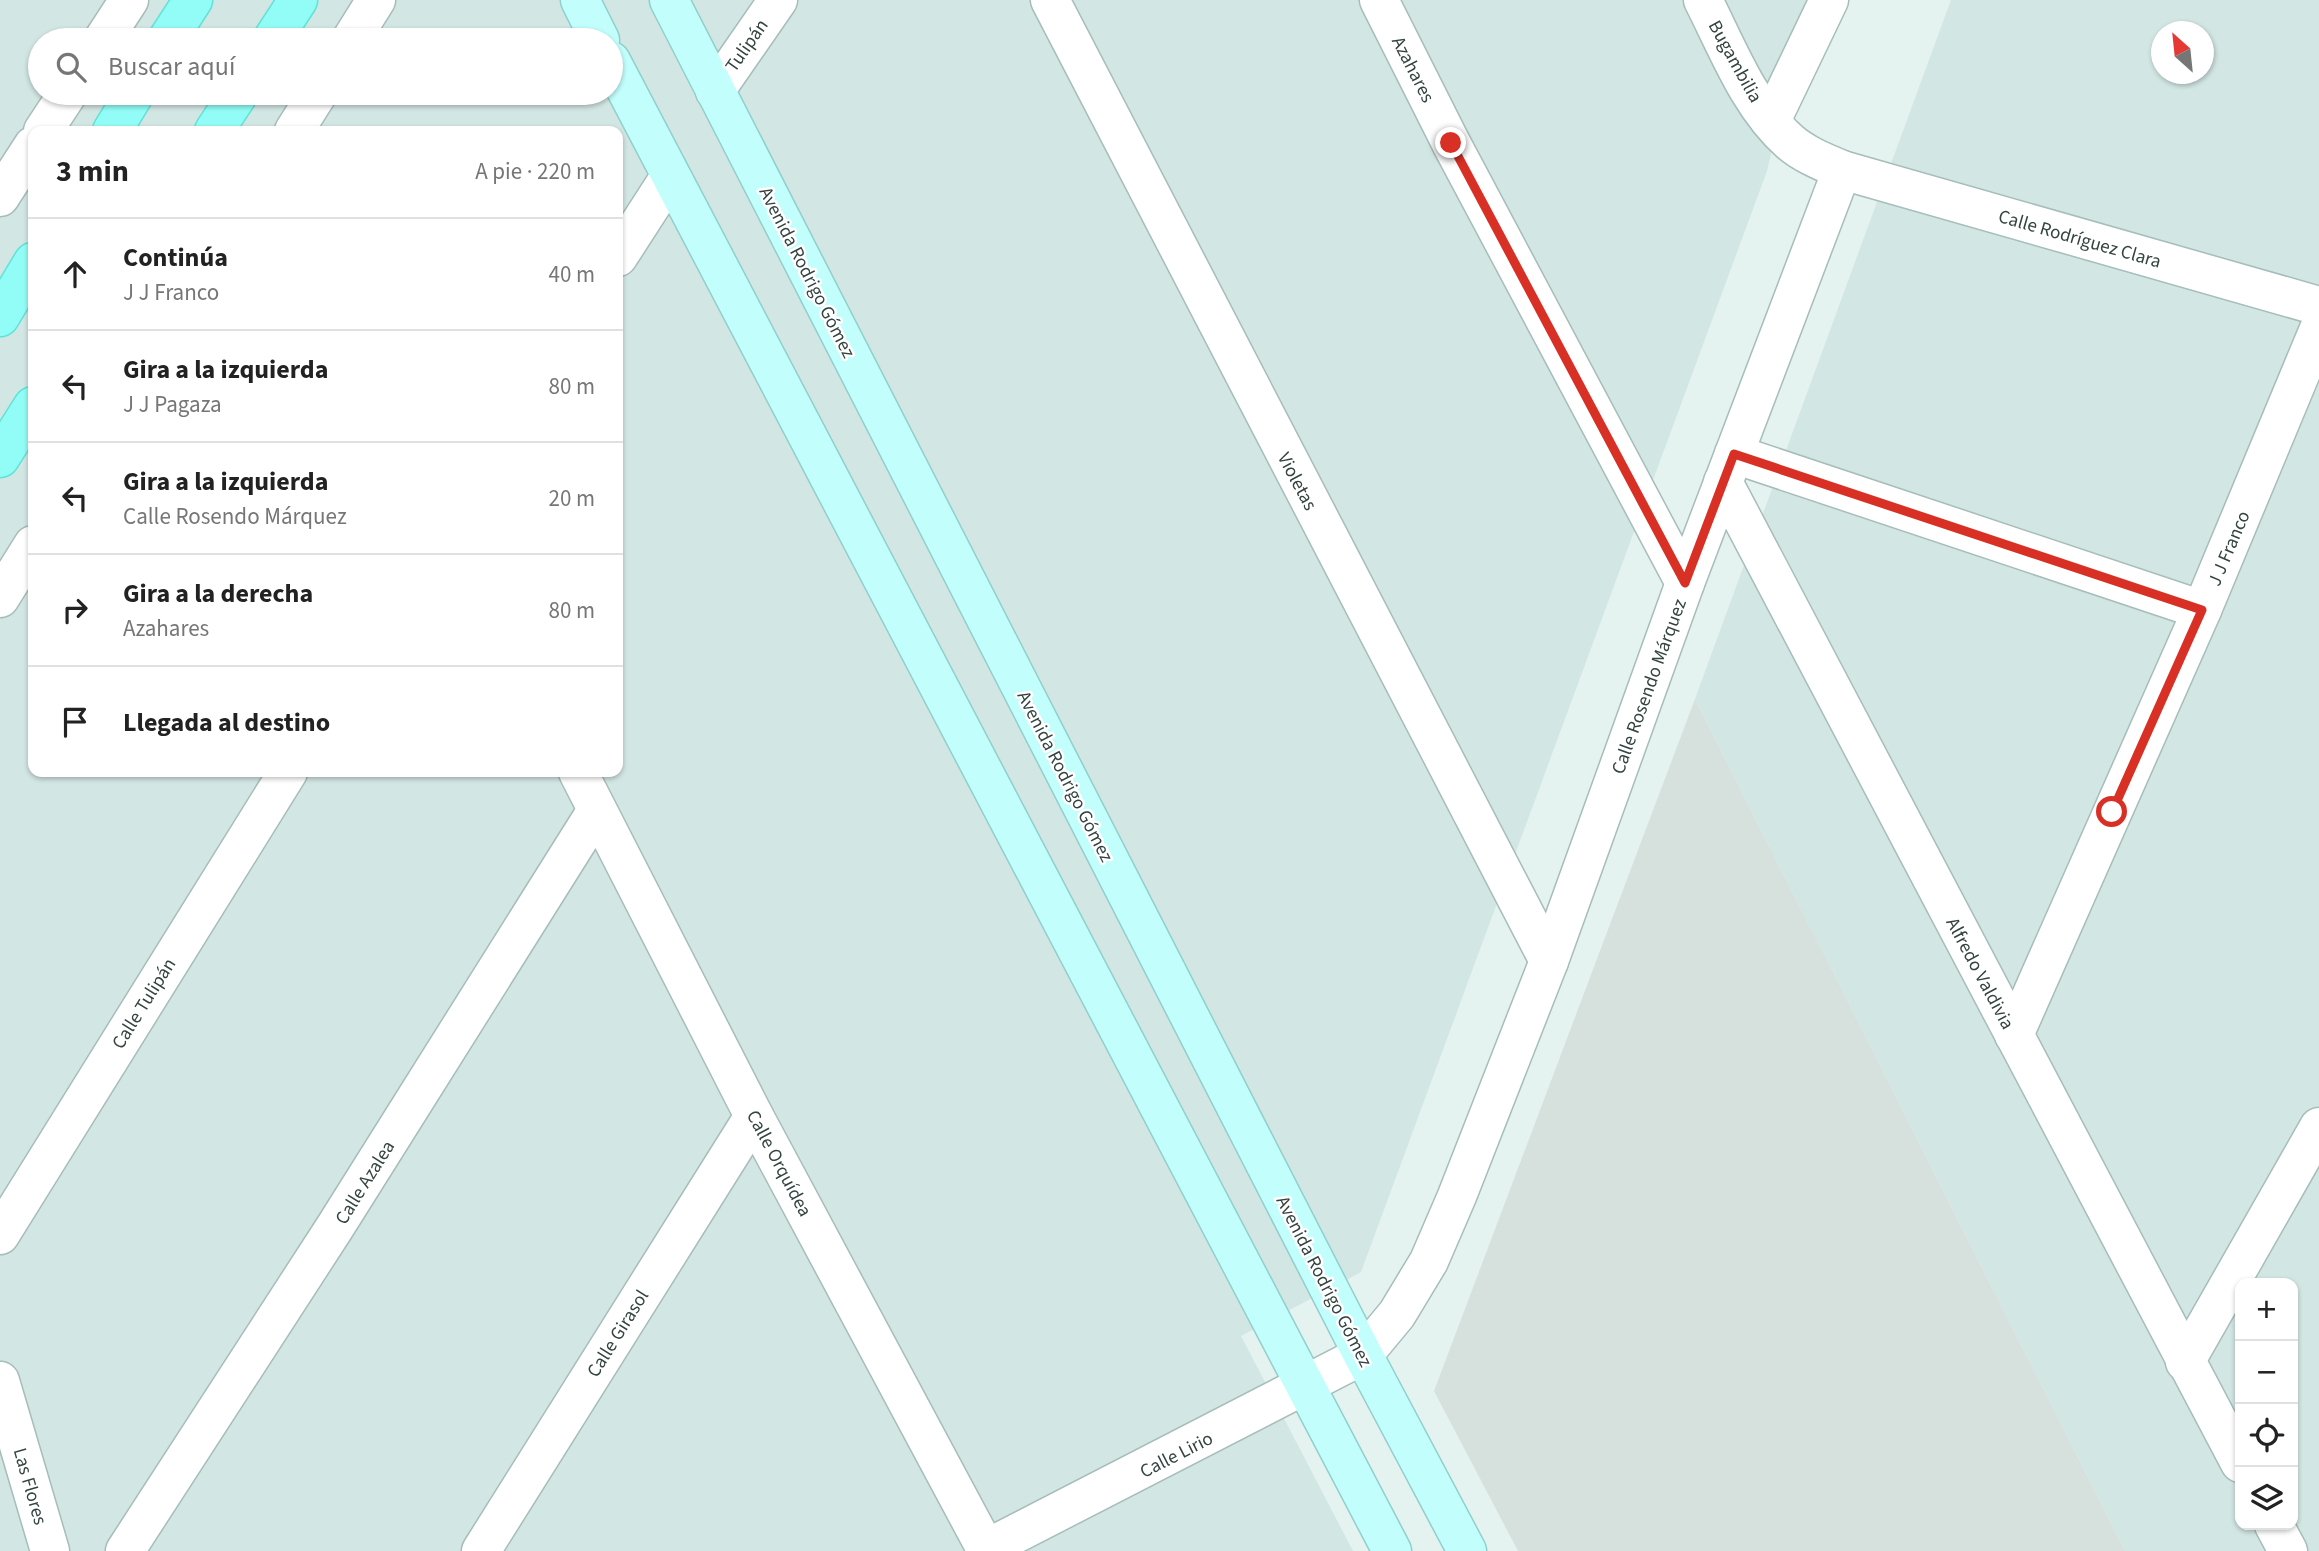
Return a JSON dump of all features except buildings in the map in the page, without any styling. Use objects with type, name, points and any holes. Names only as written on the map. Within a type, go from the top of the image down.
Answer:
[{"type":"main road","points":[[175,28],[193,0]]},
{"type":"main road","points":[[280,28],[298,0]]},
{"type":"main road","points":[[580,0],[594,28]]},
{"type":"main road","name":"Avenida Rodrigo Gómez","points":[[668,0],[1363,1355],[1467,1551]]},
{"type":"main road","points":[[623,85],[669,178],[1308,1385],[1392,1551]]},
{"type":"main road","points":[[115,126],[128,105]]},
{"type":"main road","points":[[217,126],[231,105]]},
{"type":"main road","points":[[0,317],[28,270]]},
{"type":"main road","points":[[0,458],[28,414]]},
{"type":"street","points":[[111,28],[129,0]]},
{"type":"street","name":"Tulipán","points":[[715,91],[778,0]]},
{"type":"street","name":"Violetas","points":[[1050,0],[1549,961]]},
{"type":"street","name":"Azahares","points":[[1379,0],[1451,143],[1685,583]]},
{"type":"street","name":"Bugambilia","points":[[1703,0],[1752,94],[1771,121]]},
{"type":"street","points":[[1829,0],[1771,121],[1805,153],[1842,170]]},
{"type":"street","points":[[46,126],[60,105]]},
{"type":"street","points":[[297,126],[310,105]]},
{"type":"street","points":[[0,197],[28,154]]},
{"type":"street","name":"Calle Rosendo Márquez","points":[[1363,1355],[1397,1314],[1429,1261],[1549,961],[1685,583],[1842,170]]},
{"type":"street","name":"Calle Rodríguez Clara","points":[[1842,170],[2319,306]]},
{"type":"street","points":[[623,249],[669,178]]},
{"type":"street","name":"J J Franco","points":[[2014,1035],[2202,610],[2319,329]]},
{"type":"street","points":[[1728,468],[2202,610]]},
{"type":"street","name":"Alfredo Valdivia","points":[[1728,468],[2014,1035],[2235,1454]]},
{"type":"street","points":[[0,598],[28,553]]},
{"type":"street","name":"Calle Tulipán","points":[[0,1235],[285,777]]},
{"type":"street","name":"Calle Orquídea","points":[[580,777],[754,1116],[987,1550]]},
{"type":"street","name":"Calle Azalea","points":[[125,1551],[335,1227],[597,810]]},
{"type":"street","name":"Calle Girasol","points":[[481,1551],[754,1116]]},
{"type":"street","points":[[2185,1362],[2319,1127]]},
{"type":"street","name":"Calle Lirio","points":[[987,1550],[1363,1355]]},
{"type":"street","name":"Las Flores","points":[[0,1381],[50,1551]]},
{"type":"street","points":[[2277,1530],[2288,1551]]},
{"type":"shaded area","points":[[0,0],[1812,0],[1800,29],[1767,171],[1361,1272],[1241,1336],[1353,1551],[0,1551]]},
{"type":"shaded area","points":[[1951,0],[2319,0],[2319,1551],[2125,1551],[1695,699]]},
{"type":"shaded area","points":[[1695,699],[2125,1551],[1518,1551],[1434,1391]]},
{"type":"route","points":[[1451,143],[1685,583],[1734,454],[1879,500],[2202,610],[2112,812]]}]
